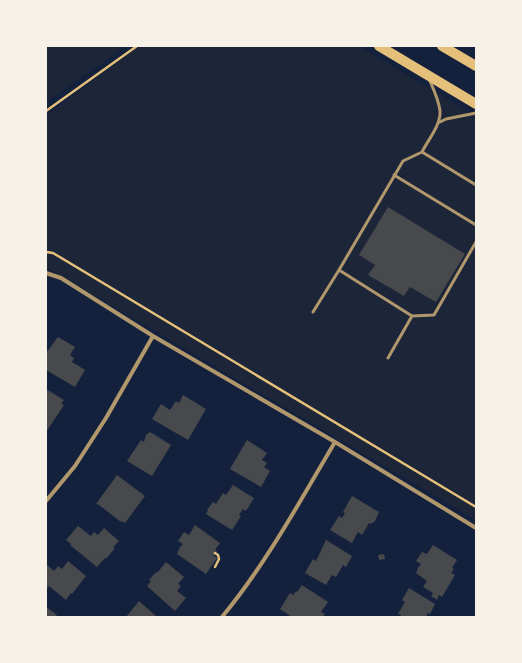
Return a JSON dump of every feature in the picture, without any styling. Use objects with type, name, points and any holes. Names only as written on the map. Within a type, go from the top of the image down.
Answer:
[{"type":"main road","points":[[379,46],[476,104]]},
{"type":"main road","points":[[442,46],[476,66]]},
{"type":"street","points":[[46,273],[60,278],[153,336],[335,442],[476,528]]},
{"type":"street","points":[[46,501],[75,466],[106,418],[153,336]]},
{"type":"street","points":[[222,617],[240,595],[262,563],[335,442]]},
{"type":"lane","points":[[313,312],[403,161],[422,152],[438,123],[440,112],[429,76]]},
{"type":"lane","points":[[438,123],[446,119],[476,113]]},
{"type":"lane","points":[[422,152],[476,185]]},
{"type":"lane","points":[[394,175],[476,225]]},
{"type":"lane","points":[[339,270],[412,316],[434,315],[476,242]]},
{"type":"lane","points":[[388,358],[412,316]]},
{"type":"path","points":[[46,111],[137,46]]},
{"type":"path","points":[[46,252],[53,253],[476,507]]},
{"type":"path","points":[[215,554],[218,555],[220,559],[215,567]]},
{"type":"shaded area","points":[[46,46],[126,46],[46,102]]},
{"type":"shaded area","points":[[140,46],[358,46],[476,116],[476,520],[46,267],[46,115]]},
{"type":"building","points":[[388,207],[465,254],[436,302],[410,287],[404,296],[368,275],[375,265],[359,255]]},
{"type":"building","points":[[58,337],[75,347],[70,355],[74,358],[72,362],[85,370],[75,387],[46,370],[46,353]]},
{"type":"building","points":[[46,389],[64,400],[61,403],[64,405],[46,432]]},
{"type":"building","points":[[183,395],[206,409],[188,440],[152,419],[161,404],[170,410],[176,401],[179,403]]},
{"type":"building","points":[[150,432],[171,445],[152,476],[127,461],[141,440],[144,442],[146,435]]},
{"type":"building","points":[[247,440],[267,453],[262,460],[267,463],[264,467],[270,471],[261,487],[230,469]]},
{"type":"building","points":[[117,475],[145,496],[125,523],[122,521],[121,522],[96,504]]},
{"type":"building","points":[[233,485],[254,498],[246,511],[243,509],[239,515],[241,516],[232,530],[206,514],[213,502],[216,504],[223,493],[226,495]]},
{"type":"building","points":[[352,496],[379,512],[375,521],[371,524],[369,523],[362,535],[358,532],[352,543],[330,530],[339,516],[342,518],[345,513],[343,512]]},
{"type":"building","points":[[195,525],[220,543],[215,550],[217,551],[214,556],[217,558],[206,574],[177,554],[183,544],[178,541],[184,532],[189,535]]},
{"type":"building","points":[[78,526],[91,536],[94,532],[98,535],[104,528],[119,541],[113,547],[115,548],[106,559],[105,558],[97,567],[66,540]]},
{"type":"building","points":[[326,540],[352,556],[346,567],[343,565],[336,577],[332,575],[326,585],[305,573],[313,559],[316,561]]},
{"type":"building","points":[[433,545],[457,560],[451,573],[455,575],[442,597],[439,595],[437,600],[431,596],[433,593],[423,587],[427,581],[416,573],[421,564],[416,561],[422,552],[427,554]]},
{"type":"building","points":[[384,554],[385,559],[379,560],[378,555]]},
{"type":"building","points":[[68,561],[86,576],[66,600],[49,586],[48,588],[46,586],[46,564],[54,571],[58,566],[62,569]]},
{"type":"building","points":[[166,562],[184,577],[178,584],[181,586],[177,591],[186,598],[175,611],[147,586],[151,581],[149,580]]},
{"type":"building","points":[[302,585],[328,602],[321,612],[325,614],[323,617],[292,617],[280,609],[290,593],[293,595]]},
{"type":"building","points":[[409,588],[435,604],[430,614],[428,613],[426,617],[400,617],[401,615],[398,614],[405,602],[402,600]]},
{"type":"building","points":[[139,601],[157,617],[126,617]]},
{"type":"building","points":[[46,607],[57,615],[55,617],[46,617]]}]
